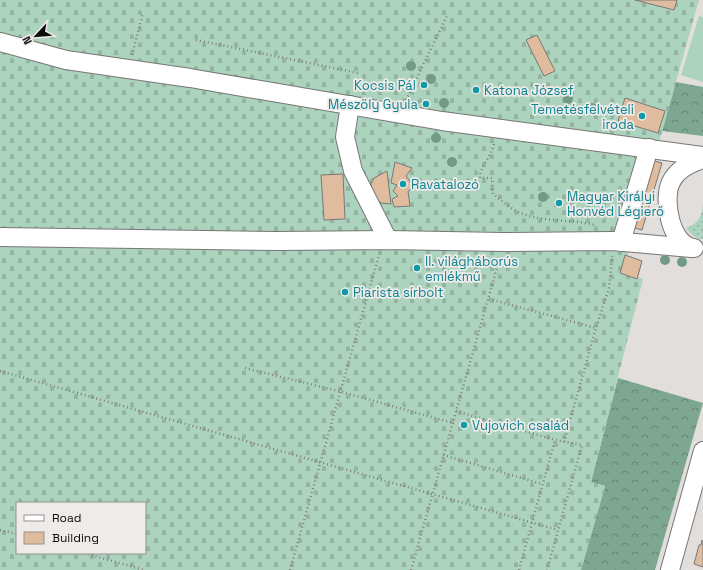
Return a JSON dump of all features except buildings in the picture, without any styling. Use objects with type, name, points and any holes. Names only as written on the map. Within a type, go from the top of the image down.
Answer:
[{"type":"street","points":[[0,42],[66,60],[190,78],[399,114],[499,129],[653,149],[703,158]]},
{"type":"street","points":[[350,105],[345,137],[353,171],[386,240]]},
{"type":"street","points":[[622,242],[653,149]]},
{"type":"street","points":[[697,248],[677,235],[672,226],[667,205],[671,181],[680,171],[691,163],[703,158]]},
{"type":"street","points":[[0,237],[269,241],[386,240],[622,242],[697,248]]},
{"type":"street","points":[[670,570],[703,451]]},
{"type":"path","points":[[127,70],[143,12]]},
{"type":"path","points":[[399,114],[447,16]]},
{"type":"path","points":[[196,40],[358,73]]},
{"type":"path","points":[[499,129],[492,154],[480,170],[480,178],[492,178],[493,194],[514,210],[535,218],[583,222],[601,227]]},
{"type":"path","points":[[290,570],[320,462],[386,240]]},
{"type":"path","points":[[411,570],[489,299],[503,242]]},
{"type":"path","points":[[564,442],[622,242]]},
{"type":"path","points":[[489,299],[596,328]]},
{"type":"path","points":[[245,368],[342,392],[453,423]]},
{"type":"path","points":[[0,370],[558,530]]},
{"type":"path","points":[[456,412],[555,440],[582,445],[547,570]]},
{"type":"path","points":[[518,570],[555,440]]},
{"type":"path","points":[[443,455],[542,484]]},
{"type":"path","points":[[0,530],[16,534]]},
{"type":"path","points":[[88,554],[144,570]]},
{"type":"green space","points":[[0,0],[699,0],[627,256],[642,261],[638,277],[643,279],[591,482],[605,486],[581,570],[0,570]]},
{"type":"green space","points":[[699,16],[703,17],[703,82],[681,75]]},
{"type":"green space","points":[[676,82],[703,87],[703,136],[662,131]]},
{"type":"green space","points":[[703,204],[703,239],[700,239],[691,234],[686,228],[694,224],[699,219],[702,213]]},
{"type":"green space","points":[[618,378],[703,403],[655,570],[581,570],[605,486],[591,482]]},
{"type":"place","name":"Kocsis Pál","points":[[424,85]]},
{"type":"place","name":"Katona József","points":[[476,90]]},
{"type":"place","name":"Mészöly Gyula","points":[[426,104]]},
{"type":"place","name":"Temetésfelvételi iroda","points":[[642,116]]},
{"type":"place","name":"Ravatalozó","points":[[403,184]]},
{"type":"place","name":"Magyar Királyi Honvéd Légierő","points":[[559,203]]},
{"type":"place","name":"II. világháborús emlékmű","points":[[417,268]]},
{"type":"place","name":"Piarista sírbolt","points":[[345,292]]},
{"type":"place","name":"Vujovich család","points":[[464,425]]}]
